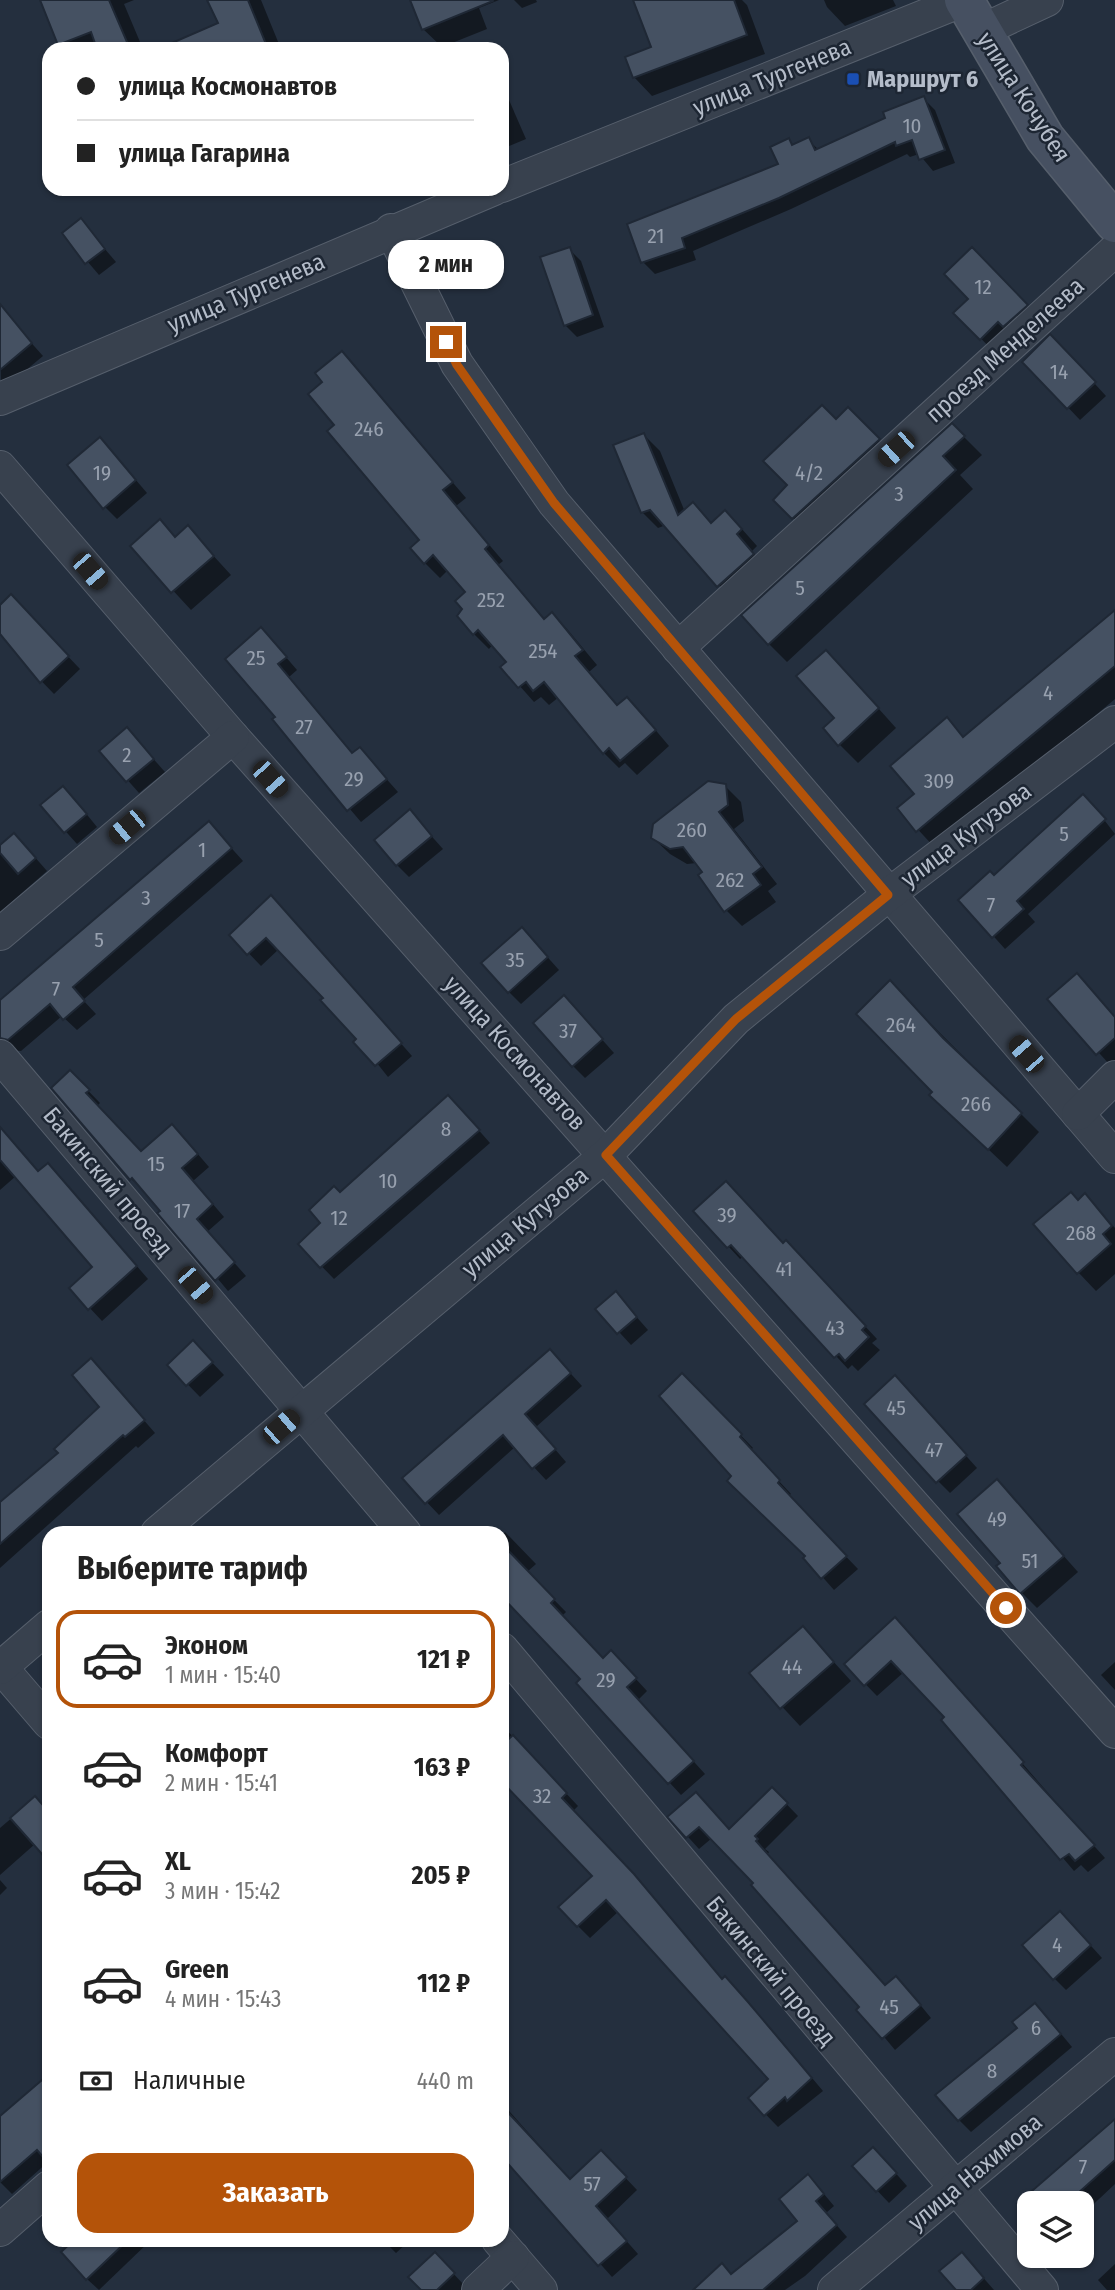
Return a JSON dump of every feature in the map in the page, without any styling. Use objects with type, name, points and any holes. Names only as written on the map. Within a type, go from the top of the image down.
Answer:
[{"type":"main road","name":"улица Кочубея","points":[[970,10],[1045,138],[1115,223]]},
{"type":"street","name":"улица Тургенева","points":[[509,183],[970,10],[1047,0]]},
{"type":"street","name":"улица Тургенева","points":[[0,399],[391,230],[476,196]]},
{"type":"street","points":[[391,230],[457,365],[554,503],[1115,1157]]},
{"type":"street","name":"проезд Менделеева","points":[[678,648],[1115,250]]},
{"type":"street","name":"улица Космонавтов","points":[[0,467],[233,737],[1115,1732]]},
{"type":"street","name":"улица Кутузова","points":[[165,1526],[606,1155],[736,1019],[888,895],[1115,722]]},
{"type":"street","points":[[0,934],[233,737]]},
{"type":"street","name":"Бакинский проезд","points":[[0,1056],[399,1526]]},
{"type":"street","points":[[1078,1114],[1115,1077]]},
{"type":"street","points":[[42,1632],[0,1667],[42,1715]]},
{"type":"street","name":"Бакинский проезд","points":[[509,1657],[954,2190],[1042,2290]]},
{"type":"street","name":"улица Нахимова","points":[[834,2290],[1115,2054]]},
{"type":"street","points":[[0,2230],[42,2193]]},
{"type":"street","points":[[478,2290],[506,2249],[541,2290]]},
{"type":"building","points":[[40,0],[109,0],[127,42],[95,42],[91,32],[66,42],[57,42]]},
{"type":"building","points":[[207,0],[248,0],[265,42],[174,42],[218,23]]},
{"type":"building","points":[[410,0],[492,0],[493,1],[422,30]]},
{"type":"building","points":[[633,0],[734,0],[747,35],[633,78],[625,57],[651,47]]},
{"type":"building","points":[[924,96],[945,150],[919,160],[912,140],[896,146],[895,142],[779,198],[682,238],[685,248],[641,263],[627,224],[778,164],[770,147],[789,138],[792,145],[809,137],[815,150],[885,118],[883,112]]},
{"type":"building","points":[[81,218],[105,249],[85,264],[62,233]]},
{"type":"building","points":[[570,247],[593,315],[564,326],[540,257]]},
{"type":"building","points":[[972,247],[1028,305],[1003,327],[998,322],[980,340],[953,313],[968,299],[944,274]]},
{"type":"building","points":[[0,304],[32,343],[0,370]]},
{"type":"building","points":[[1050,334],[1096,382],[1067,409],[1022,362]]},
{"type":"building","points":[[342,351],[453,482],[443,490],[489,545],[485,549],[544,619],[552,612],[583,650],[575,656],[617,705],[627,697],[656,730],[620,761],[609,748],[603,754],[544,682],[533,691],[526,682],[518,688],[500,667],[506,662],[478,630],[473,635],[457,616],[462,609],[455,601],[465,592],[433,555],[424,564],[410,548],[419,540],[327,431],[334,425],[308,394],[322,382],[315,373]]},
{"type":"building","points":[[822,405],[836,419],[848,407],[880,439],[792,519],[773,500],[787,485],[763,461]]},
{"type":"building","points":[[952,423],[965,436],[943,456],[956,470],[768,645],[741,615]]},
{"type":"building","points":[[644,433],[678,515],[693,502],[711,523],[725,510],[742,529],[737,534],[754,554],[717,587],[650,510],[641,513],[613,445]]},
{"type":"building","points":[[100,437],[136,480],[103,509],[67,465]]},
{"type":"building","points":[[160,519],[175,537],[188,525],[214,556],[171,593],[130,546]]},
{"type":"building","points":[[11,594],[69,656],[40,683],[0,634],[0,605]]},
{"type":"building","points":[[1115,610],[1115,666],[916,832],[897,808],[914,794],[890,766],[947,717],[963,737]]},
{"type":"building","points":[[261,627],[287,657],[278,664],[352,753],[360,747],[387,779],[347,811],[272,719],[275,717],[225,659]]},
{"type":"building","points":[[826,650],[879,708],[838,746],[823,728],[834,718],[796,676]]},
{"type":"building","points":[[127,727],[154,759],[126,782],[99,751]]},
{"type":"building","points":[[708,781],[726,784],[728,805],[719,812],[762,867],[753,874],[761,885],[724,912],[698,875],[702,872],[683,847],[670,849],[651,838],[653,824]]},
{"type":"building","points":[[63,786],[87,814],[64,833],[40,805]]},
{"type":"building","points":[[1083,794],[1106,819],[1017,901],[1024,909],[992,938],[958,900],[990,871],[994,875]]},
{"type":"building","points":[[410,809],[432,836],[396,866],[374,840]]},
{"type":"building","points":[[209,821],[232,848],[73,987],[85,1001],[63,1020],[50,1004],[8,1040],[0,1038],[0,1000]]},
{"type":"building","points":[[14,833],[36,858],[18,874],[0,853],[0,845]]},
{"type":"building","points":[[271,895],[402,1043],[375,1066],[353,1042],[356,1039],[320,1000],[323,998],[266,938],[247,955],[229,935]]},
{"type":"building","points":[[522,927],[548,957],[508,993],[481,963]]},
{"type":"building","points":[[1077,973],[1115,1017],[1115,1038],[1096,1055],[1047,999]]},
{"type":"building","points":[[890,980],[943,1038],[1022,1113],[988,1150],[929,1095],[932,1092],[856,1014]]},
{"type":"building","points":[[564,995],[603,1039],[572,1067],[533,1023]]},
{"type":"building","points":[[70,1070],[90,1090],[86,1093],[141,1151],[172,1124],[198,1154],[182,1168],[213,1204],[197,1219],[235,1262],[215,1281],[157,1213],[160,1211],[132,1178],[130,1180],[51,1088]]},
{"type":"building","points":[[448,1095],[480,1130],[320,1268],[298,1244],[320,1223],[309,1210],[334,1186],[340,1192]]},
{"type":"building","points":[[0,1127],[38,1171],[48,1163],[137,1266],[88,1310],[69,1288],[92,1267],[0,1160]]},
{"type":"building","points":[[726,1181],[783,1243],[786,1240],[866,1326],[862,1330],[869,1337],[845,1361],[839,1354],[834,1358],[731,1245],[727,1248],[693,1211]]},
{"type":"building","points":[[1071,1192],[1078,1200],[1085,1193],[1112,1226],[1103,1234],[1111,1244],[1077,1274],[1033,1224]]},
{"type":"building","points":[[616,1291],[637,1317],[617,1334],[595,1309]]},
{"type":"building","points":[[193,1340],[213,1362],[186,1386],[167,1365]]},
{"type":"building","points":[[550,1349],[571,1373],[525,1414],[556,1449],[532,1469],[503,1435],[425,1504],[402,1478]]},
{"type":"building","points":[[91,1358],[145,1420],[125,1437],[123,1435],[0,1544],[0,1502],[58,1453],[54,1449],[99,1407],[72,1375]]},
{"type":"building","points":[[682,1373],[742,1434],[740,1437],[780,1480],[778,1483],[847,1556],[821,1579],[803,1558],[805,1556],[727,1481],[731,1476],[659,1396]]},
{"type":"building","points":[[895,1375],[967,1455],[936,1483],[864,1404]]},
{"type":"building","points":[[997,1479],[1064,1556],[1020,1594],[996,1566],[1000,1563],[957,1514]]},
{"type":"building","points":[[509,1551],[555,1599],[551,1603],[603,1658],[611,1650],[637,1678],[627,1687],[694,1761],[668,1784],[576,1683],[580,1679],[509,1604]]},
{"type":"building","points":[[895,1617],[1024,1762],[1021,1765],[1095,1845],[1075,1861],[1069,1854],[1060,1860],[941,1720],[944,1717],[891,1661],[864,1686],[844,1664]]},
{"type":"building","points":[[803,1626],[834,1662],[780,1709],[749,1673]]},
{"type":"building","points":[[513,1735],[567,1793],[562,1798],[634,1874],[722,1979],[725,1976],[812,2078],[787,2101],[785,2097],[764,2116],[748,2098],[768,2079],[606,1900],[577,1927],[558,1907],[592,1876],[509,1789],[509,1739]]},
{"type":"building","points":[[772,1787],[788,1803],[755,1836],[758,1839],[756,1841],[885,1985],[896,1976],[921,2005],[882,2039],[856,2010],[859,2007],[751,1885],[753,1883],[699,1827],[686,1838],[667,1817],[696,1792],[729,1829]]},
{"type":"building","points":[[35,1796],[42,1804],[42,1854],[10,1818]]},
{"type":"building","points":[[1060,1911],[1091,1945],[1053,1980],[1022,1945]]},
{"type":"building","points":[[1035,2003],[1061,2034],[958,2121],[935,2095],[1017,2028],[1012,2022]]},
{"type":"building","points":[[42,2080],[42,2156],[37,2150],[0,2182],[0,2116]]},
{"type":"building","points":[[509,2114],[570,2179],[601,2150],[627,2177],[596,2206],[627,2241],[598,2266],[509,2165]]},
{"type":"building","points":[[1115,2119],[1115,2160],[1080,2191],[1032,2191]]},
{"type":"building","points":[[873,2147],[897,2173],[876,2192],[852,2166]]},
{"type":"building","points":[[808,2174],[824,2194],[816,2201],[837,2225],[763,2290],[693,2290],[722,2263],[731,2274],[797,2221],[779,2199]]},
{"type":"building","points":[[66,2247],[121,2247],[86,2280],[61,2252]]},
{"type":"building","points":[[435,2252],[455,2273],[437,2290],[421,2290],[408,2277]]},
{"type":"building","points":[[962,2252],[984,2278],[971,2290],[956,2290],[939,2271]]},
{"type":"place","name":"Маршрут 6","points":[[853,79]]},
{"type":"route","points":[[446,342],[457,365],[554,503],[888,895],[736,1019],[606,1155],[1006,1608]]}]
